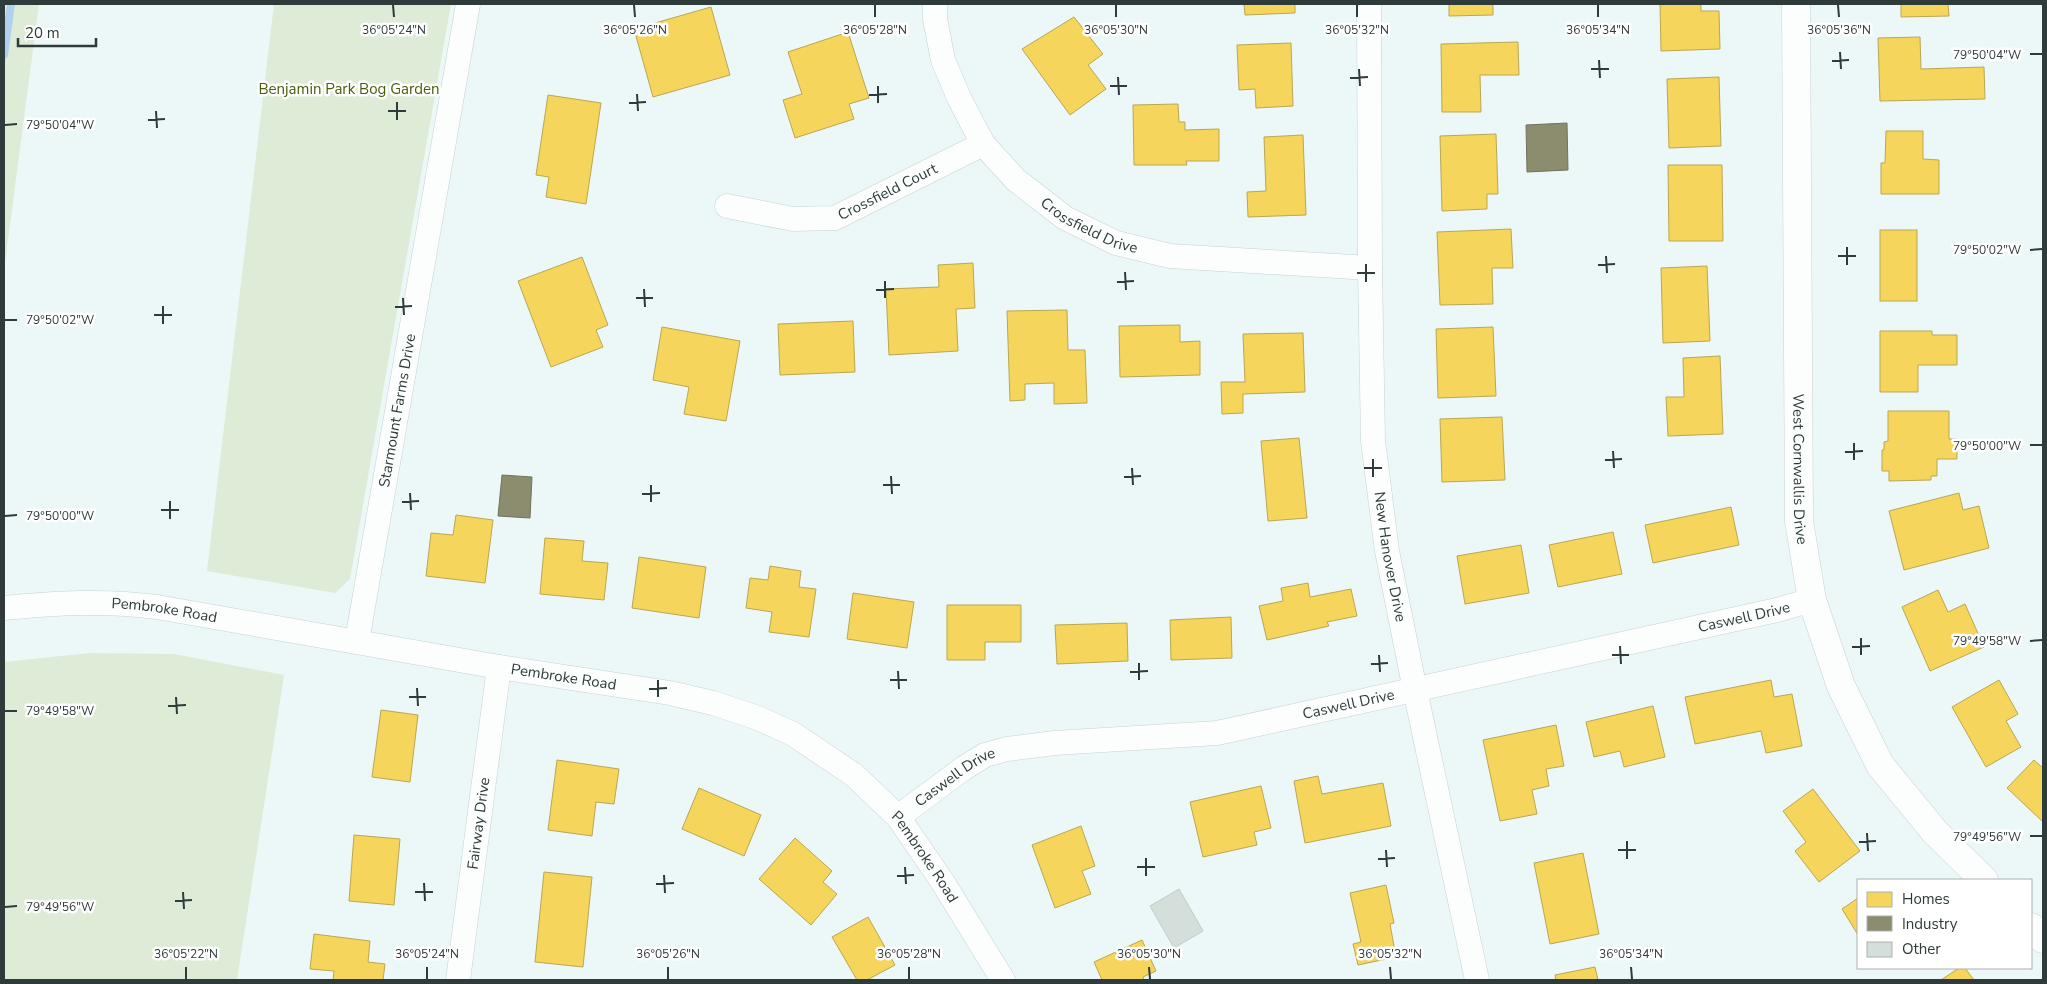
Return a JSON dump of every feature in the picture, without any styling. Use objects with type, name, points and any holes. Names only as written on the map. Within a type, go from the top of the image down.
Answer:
[{"type":"street","name":"Starmount Farms Drive","points":[[357,641],[468,4]]},
{"type":"street","name":"Crossfield Drive","points":[[935,4],[935,19],[943,60],[982,144],[1016,180],[1065,218],[1116,244],[1170,256],[1370,268]]},
{"type":"street","name":"New Hanover Drive","points":[[1369,4],[1373,441],[1387,551],[1478,980]]},
{"type":"street","name":"West Cornwallis Drive","points":[[1796,4],[1800,521],[1812,600],[1841,686],[1880,765],[1935,832],[1983,879]]},
{"type":"street","name":"Crossfield Court","points":[[727,206],[793,219],[835,218],[982,144]]},
{"type":"street","name":"Caswell Drive","points":[[898,817],[964,768],[985,756],[1007,750],[1048,743],[1217,733],[1778,610],[1812,600]]},
{"type":"street","name":"Pembroke Road","points":[[4,608],[89,601],[127,602],[499,667],[670,693],[713,703],[758,718],[793,734],[854,775],[898,817],[942,881],[1003,980]]},
{"type":"street","name":"Fairway Drive","points":[[458,980],[499,667]]},
{"type":"street","points":[[2032,928],[2043,939]]},
{"type":"green space","points":[[4,4],[39,4],[4,270]]},
{"type":"green space","name":"Benjamin Park Bog Garden","points":[[274,4],[451,4],[350,579],[335,593],[207,571]]},
{"type":"green space","points":[[90,653],[174,654],[284,675],[237,980],[4,980],[4,662]]},
{"type":"building: Homes","points":[[1244,4],[1295,4],[1295,13],[1245,15]]},
{"type":"building: Homes","points":[[1449,4],[1493,4],[1493,15],[1449,16]]},
{"type":"building: Homes","points":[[1660,4],[1701,4],[1701,11],[1719,11],[1720,49],[1661,51]]},
{"type":"building: Homes","points":[[1901,4],[1948,4],[1949,16],[1901,17]]},
{"type":"building: Homes","points":[[711,7],[730,75],[653,97],[634,29]]},
{"type":"building: Homes","points":[[1074,17],[1103,54],[1088,65],[1106,89],[1070,115],[1022,49]]},
{"type":"building: Homes","points":[[848,32],[869,98],[849,104],[854,119],[795,138],[783,100],[802,94],[788,52]]},
{"type":"building: Homes","points":[[1920,37],[1921,69],[1984,67],[1985,99],[1880,101],[1878,38]]},
{"type":"building: Homes","points":[[1518,42],[1519,75],[1480,75],[1481,112],[1442,112],[1441,44]]},
{"type":"building: Homes","points":[[1291,43],[1293,106],[1256,108],[1255,89],[1239,90],[1237,45]]},
{"type":"building: Homes","points":[[1719,77],[1721,146],[1669,148],[1667,79]]},
{"type":"building: Homes","points":[[548,95],[601,103],[586,204],[546,197],[549,177],[536,175]]},
{"type":"building: Homes","points":[[1178,104],[1179,122],[1185,122],[1185,130],[1219,129],[1219,161],[1186,161],[1187,165],[1134,165],[1133,105]]},
{"type":"building: Homes","points":[[1886,131],[1923,131],[1923,159],[1939,160],[1939,194],[1881,194],[1881,163],[1885,163]]},
{"type":"building: Homes","points":[[1496,134],[1498,194],[1487,194],[1487,209],[1442,211],[1440,136]]},
{"type":"building: Homes","points":[[1303,135],[1306,215],[1248,217],[1247,192],[1266,191],[1264,137]]},
{"type":"building: Homes","points":[[1668,165],[1722,165],[1723,241],[1669,241]]},
{"type":"building: Homes","points":[[1511,229],[1513,268],[1492,268],[1493,304],[1440,305],[1437,232]]},
{"type":"building: Homes","points":[[1880,230],[1917,230],[1917,301],[1880,301]]},
{"type":"building: Homes","points":[[582,257],[608,325],[596,330],[603,347],[551,367],[518,281]]},
{"type":"building: Homes","points":[[973,263],[975,308],[956,309],[958,351],[889,355],[886,289],[939,287],[938,265]]},
{"type":"building: Homes","points":[[1707,266],[1710,341],[1663,343],[1661,268]]},
{"type":"building: Homes","points":[[1067,310],[1068,350],[1085,350],[1087,403],[1054,404],[1054,383],[1025,384],[1025,400],[1010,401],[1007,311]]},
{"type":"building: Homes","points":[[853,321],[855,372],[780,375],[778,324]]},
{"type":"building: Homes","points":[[1180,325],[1180,342],[1200,341],[1200,375],[1120,377],[1119,326]]},
{"type":"building: Homes","points":[[662,327],[740,341],[726,421],[684,414],[689,387],[653,380]]},
{"type":"building: Homes","points":[[1493,327],[1496,396],[1438,398],[1436,329]]},
{"type":"building: Homes","points":[[1880,331],[1932,331],[1932,335],[1957,335],[1957,365],[1918,365],[1918,392],[1880,392]]},
{"type":"building: Homes","points":[[1303,333],[1305,392],[1243,394],[1243,413],[1222,414],[1221,382],[1245,382],[1243,334]]},
{"type":"building: Homes","points":[[1720,356],[1723,434],[1668,436],[1666,397],[1684,397],[1683,358]]},
{"type":"building: Homes","points":[[1888,411],[1949,411],[1949,439],[1957,439],[1957,459],[1937,459],[1937,476],[1931,476],[1931,480],[1889,481],[1889,471],[1882,471],[1882,450],[1884,450],[1884,442],[1888,441]]},
{"type":"building: Homes","points":[[1502,417],[1505,480],[1442,482],[1440,419]]},
{"type":"building: Homes","points":[[1299,438],[1307,518],[1268,521],[1261,441]]},
{"type":"building: Homes","points":[[1959,493],[1963,510],[1979,506],[1989,548],[1904,570],[1889,511]]},
{"type":"building: Homes","points":[[1731,507],[1739,545],[1653,563],[1645,525]]},
{"type":"building: Homes","points":[[456,515],[493,520],[485,583],[426,576],[431,533],[453,535]]},
{"type":"building: Homes","points":[[1613,532],[1622,574],[1558,587],[1549,545]]},
{"type":"building: Homes","points":[[545,538],[584,541],[582,561],[608,563],[604,600],[540,594]]},
{"type":"building: Homes","points":[[1521,545],[1529,593],[1465,604],[1457,556]]},
{"type":"building: Homes","points":[[639,557],[706,567],[699,618],[632,608]]},
{"type":"building: Homes","points":[[770,566],[801,571],[799,587],[816,589],[809,637],[769,632],[772,612],[746,608],[750,578],[768,580]]},
{"type":"building: Homes","points":[[1308,583],[1310,597],[1351,589],[1357,616],[1327,622],[1329,626],[1267,640],[1259,606],[1283,601],[1281,588]]},
{"type":"building: Homes","points":[[1938,590],[1948,612],[1965,604],[1984,647],[1930,671],[1902,607]]},
{"type":"building: Homes","points":[[853,593],[914,602],[907,648],[847,639]]},
{"type":"building: Homes","points":[[947,605],[1021,605],[1021,642],[985,642],[985,660],[947,660]]},
{"type":"building: Homes","points":[[1231,617],[1232,658],[1171,660],[1170,620]]},
{"type":"building: Homes","points":[[1127,623],[1128,661],[1057,664],[1055,625]]},
{"type":"building: Homes","points":[[1771,680],[1774,697],[1792,694],[1802,746],[1766,753],[1761,731],[1695,744],[1685,697]]},
{"type":"building: Homes","points":[[1999,680],[2018,714],[2006,721],[2021,747],[1986,767],[1952,707]]},
{"type":"building: Homes","points":[[1653,706],[1665,757],[1624,767],[1620,751],[1594,757],[1586,722]]},
{"type":"building: Homes","points":[[381,710],[418,715],[410,782],[372,777]]},
{"type":"building: Homes","points":[[1556,725],[1564,766],[1546,769],[1549,786],[1532,790],[1537,814],[1500,821],[1483,740]]},
{"type":"building: Homes","points":[[557,760],[619,769],[614,804],[596,802],[592,836],[548,830]]},
{"type":"building: Homes","points":[[2034,760],[2043,768],[2043,822],[2007,788]]},
{"type":"building: Homes","points":[[1318,776],[1322,794],[1383,783],[1391,826],[1305,843],[1294,781]]},
{"type":"building: Homes","points":[[1261,786],[1271,828],[1254,832],[1257,845],[1203,857],[1190,802]]},
{"type":"building: Homes","points":[[699,788],[761,815],[744,856],[682,829]]},
{"type":"building: Homes","points":[[1813,789],[1860,851],[1819,882],[1795,851],[1806,842],[1783,811]]},
{"type":"building: Homes","points":[[1081,826],[1095,866],[1082,871],[1091,894],[1055,908],[1032,845]]},
{"type":"building: Homes","points":[[354,835],[400,839],[394,905],[349,901]]},
{"type":"building: Homes","points":[[795,838],[832,871],[823,882],[837,894],[811,925],[759,879]]},
{"type":"building: Homes","points":[[1583,853],[1599,934],[1550,944],[1534,863]]},
{"type":"building: Homes","points":[[544,872],[592,877],[583,967],[535,962]]},
{"type":"building: Homes","points":[[1386,885],[1394,923],[1390,924],[1396,957],[1358,965],[1353,944],[1361,942],[1350,893]]},
{"type":"building: Homes","points":[[1857,899],[1857,933],[1842,909]]},
{"type":"building: Homes","points":[[868,917],[895,965],[867,980],[857,980],[832,937]]},
{"type":"building: Homes","points":[[314,934],[370,941],[368,962],[385,964],[383,980],[333,980],[334,971],[310,969]]},
{"type":"building: Homes","points":[[1142,940],[1156,971],[1143,977],[1144,980],[1102,980],[1094,962]]},
{"type":"building: Homes","points":[[1595,967],[1598,980],[1556,980],[1555,975]]},
{"type":"building: Homes","points":[[1958,969],[1966,969],[1974,980],[1941,980]]},
{"type":"building: Industry","points":[[1567,123],[1568,170],[1527,172],[1526,125]]},
{"type":"building: Industry","points":[[502,475],[532,477],[530,518],[498,516]]},
{"type":"building: Other","points":[[1179,889],[1203,931],[1174,948],[1150,906]]},
{"type":"waterway","points":[[4,55],[11,4]]}]
